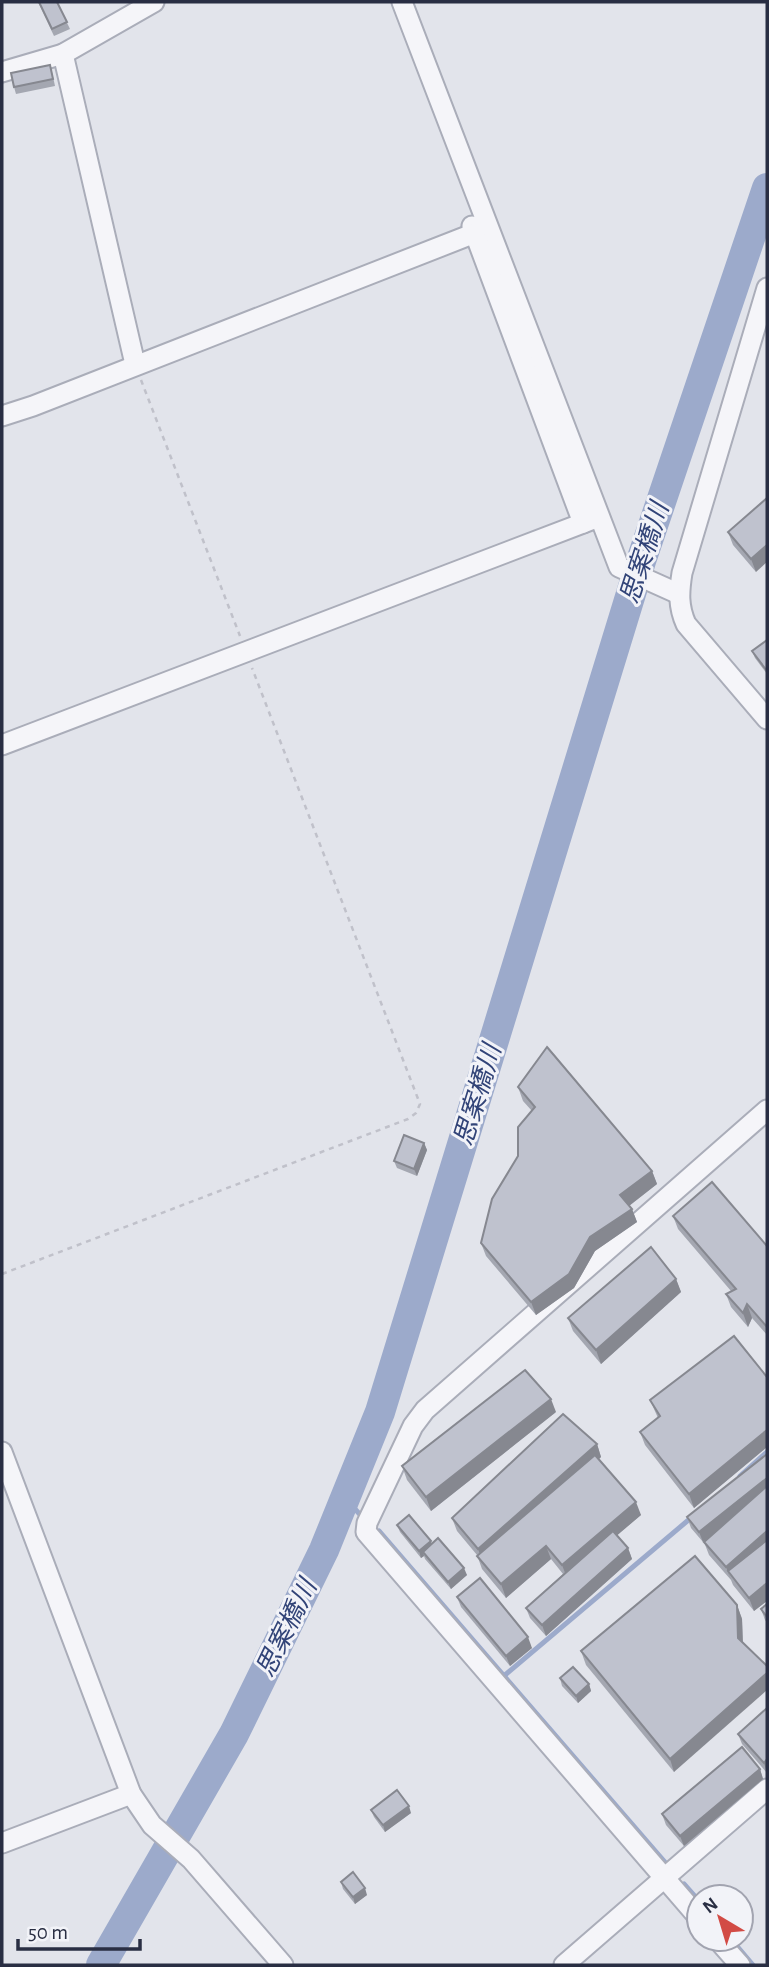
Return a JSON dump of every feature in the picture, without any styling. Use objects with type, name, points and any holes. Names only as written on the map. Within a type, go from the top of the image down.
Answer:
[{"type":"street","points":[[2,72],[63,54],[154,2]]},
{"type":"street","points":[[388,2],[475,233],[591,520],[619,567],[673,592]]},
{"type":"street","points":[[402,2],[591,520]]},
{"type":"street","points":[[63,54],[135,364]]},
{"type":"street","points":[[2,416],[475,233]]},
{"type":"street","points":[[767,288],[682,573],[673,592],[686,624],[767,719]]},
{"type":"street","points":[[2,746],[591,520]]},
{"type":"street","points":[[685,1902],[366,1532],[367,1523],[413,1426],[425,1410],[767,1110]]},
{"type":"street","points":[[2,1452],[131,1794],[152,1825],[191,1859],[284,1965]]},
{"type":"street","points":[[564,1965],[767,1789]]},
{"type":"street","points":[[2,1843],[131,1794]]},
{"type":"path","points":[[2,1274],[408,1119],[416,1113],[419,1104],[135,364]]},
{"type":"building","points":[[39,2],[57,2],[67,22],[52,29]]},
{"type":"building","points":[[50,65],[53,79],[14,87],[11,73]]},
{"type":"building","points":[[767,498],[767,545],[751,559],[728,532]]},
{"type":"building","points":[[767,640],[767,671],[752,651]]},
{"type":"building","points":[[547,1047],[652,1171],[620,1195],[632,1209],[590,1237],[569,1274],[531,1302],[481,1243],[492,1199],[518,1156],[518,1127],[535,1107],[518,1087]]},
{"type":"building","points":[[404,1135],[424,1143],[414,1169],[394,1161]]},
{"type":"building","points":[[712,1182],[767,1246],[767,1327],[747,1304],[743,1313],[726,1294],[736,1289],[673,1216]]},
{"type":"building","points":[[651,1247],[676,1279],[596,1350],[568,1318]]},
{"type":"building","points":[[734,1336],[767,1377],[767,1430],[689,1494],[640,1432],[660,1416],[650,1400]]},
{"type":"building","points":[[525,1370],[551,1399],[426,1497],[402,1466]]},
{"type":"building","points":[[563,1414],[597,1444],[478,1549],[452,1518]]},
{"type":"building","points":[[767,1454],[767,1478],[699,1532],[687,1517]]},
{"type":"building","points":[[595,1455],[636,1502],[562,1565],[546,1546],[501,1584],[477,1556]]},
{"type":"building","points":[[767,1486],[767,1531],[726,1567],[704,1542]]},
{"type":"building","points":[[409,1515],[431,1541],[419,1551],[397,1525]]},
{"type":"building","points":[[613,1531],[628,1548],[542,1625],[526,1608]]},
{"type":"building","points":[[438,1538],[464,1568],[448,1582],[423,1552]]},
{"type":"building","points":[[767,1540],[767,1583],[749,1598],[728,1571]]},
{"type":"building","points":[[695,1556],[737,1605],[738,1638],[767,1666],[767,1673],[670,1759],[581,1651]]},
{"type":"building","points":[[480,1578],[528,1637],[506,1656],[457,1597]]},
{"type":"building","points":[[767,1604],[767,1617],[761,1609]]},
{"type":"building","points":[[573,1667],[589,1684],[576,1696],[560,1678]]},
{"type":"building","points":[[767,1708],[767,1759],[764,1763],[738,1734]]},
{"type":"building","points":[[742,1747],[760,1769],[680,1836],[662,1814]]},
{"type":"building","points":[[397,1790],[409,1806],[383,1825],[371,1810]]},
{"type":"building","points":[[353,1872],[365,1888],[353,1897],[341,1882]]},
{"type":"waterway","name":"思案橋川","points":[[101,1965],[234,1734],[324,1550],[380,1412],[641,561],[767,188]]},
{"type":"waterway","points":[[740,1476],[767,1452]]},
{"type":"waterway","points":[[346,1499],[364,1519]]},
{"type":"waterway","points":[[505,1675],[692,1517]]},
{"type":"waterway","points":[[379,1531],[669,1867]]},
{"type":"waterway","points":[[743,1953],[753,1965]]}]
